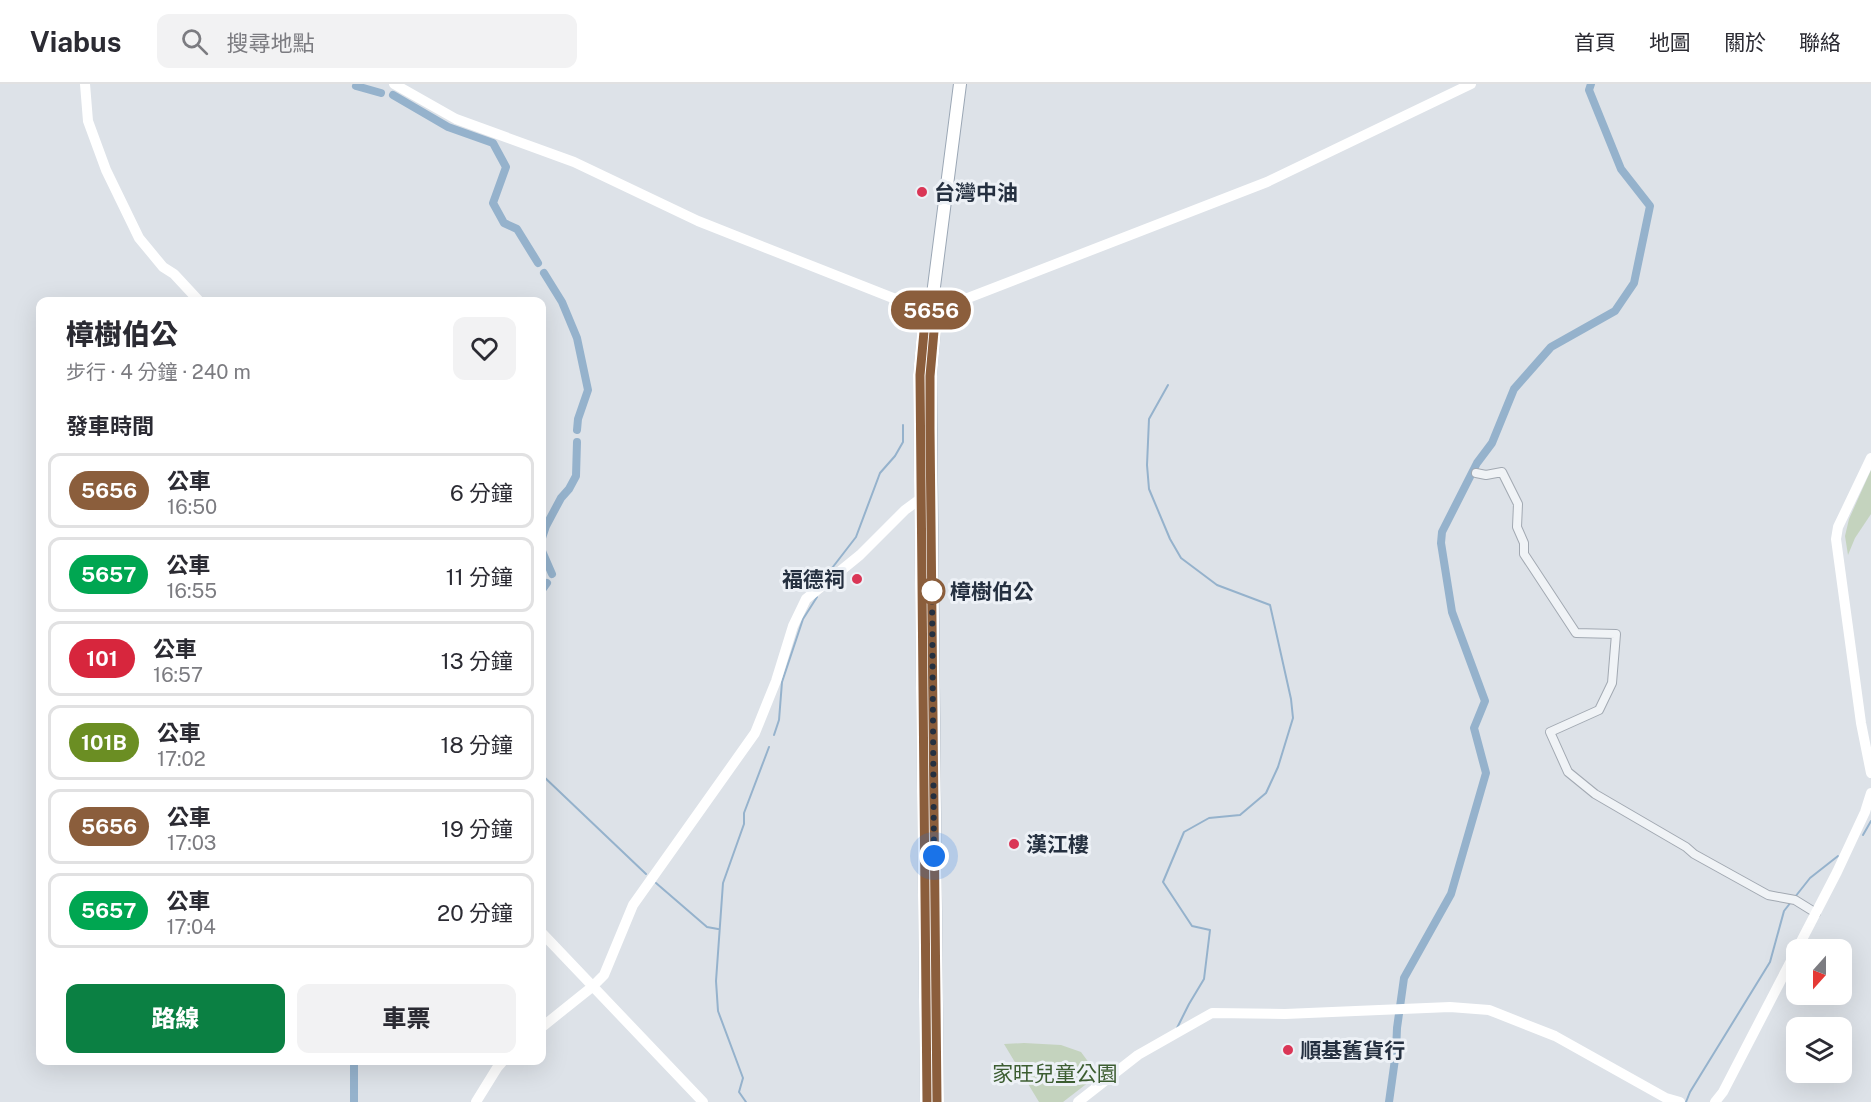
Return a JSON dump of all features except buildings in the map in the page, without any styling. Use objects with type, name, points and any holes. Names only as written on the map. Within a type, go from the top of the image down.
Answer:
[{"type":"main road","points":[[937,1102],[932,1003],[923,630],[926,499],[920,375],[925,321],[932,310],[960,84]]},
{"type":"main road","points":[[927,1102],[932,1003]]},
{"type":"street","points":[[85,84],[88,122],[106,170],[139,238],[163,267],[174,274],[196,297]]},
{"type":"street","points":[[394,84],[456,118],[574,162],[698,220],[898,300],[932,310],[1268,182],[1471,84]]},
{"type":"street","points":[[1871,458],[1838,527],[1836,539],[1861,723],[1871,773]]},
{"type":"street","points":[[1476,472],[1486,475],[1502,472],[1518,504],[1517,527],[1524,543],[1524,554],[1576,633],[1616,634],[1612,683],[1599,710],[1550,732],[1568,772],[1595,794],[1686,847],[1694,854],[1768,895],[1792,900],[1816,913]]},
{"type":"street","points":[[546,1024],[592,987],[603,975],[633,905],[755,733],[776,681],[793,626],[806,599],[860,555],[905,510],[926,499]]},
{"type":"street","points":[[1715,1102],[1723,1092],[1816,913],[1865,812],[1871,793]]},
{"type":"street","points":[[546,937],[703,1102]]},
{"type":"street","points":[[1078,1102],[1138,1056],[1212,1013],[1285,1014],[1450,1007],[1489,1010],[1555,1036],[1666,1098],[1680,1102]]},
{"type":"street","points":[[476,1102],[500,1065]]},
{"type":"green space","points":[[1871,470],[1871,514],[1855,538],[1848,555],[1845,536],[1849,519]]},
{"type":"green space","name":"家旺兒童公園","points":[[1004,1044],[1061,1045],[1081,1052],[1098,1075],[1063,1102],[1039,1102]]},
{"type":"waterway","points":[[357,84],[356,86],[381,93]]},
{"type":"waterway","points":[[1389,1102],[1404,978],[1451,894],[1486,773],[1474,728],[1485,701],[1452,612],[1441,543],[1442,532],[1477,463],[1492,443],[1514,389],[1551,347],[1615,311],[1634,283],[1650,206],[1621,169],[1589,90],[1591,84]]},
{"type":"waterway","points":[[393,95],[448,127],[493,143],[506,167],[493,203],[504,223],[517,229],[538,263]]},
{"type":"waterway","points":[[544,273],[562,302],[577,338],[588,390],[578,419],[577,430]]},
{"type":"waterway","points":[[1168,385],[1149,419],[1147,465],[1149,489],[1170,539],[1181,558],[1217,585],[1270,605],[1291,699],[1293,718],[1278,767],[1266,793],[1240,815],[1209,818],[1184,832],[1163,882],[1192,926],[1210,930],[1204,979],[1177,1028]]},
{"type":"waterway","points":[[829,572],[856,537],[880,473],[895,456],[903,442],[903,425]]},
{"type":"waterway","points":[[546,526],[576,476],[577,442]]},
{"type":"waterway","points":[[546,560],[552,574]]},
{"type":"waterway","points":[[774,735],[779,720],[782,682],[803,619],[817,597]]},
{"type":"waterway","points":[[746,1102],[739,1092],[743,1078],[718,1011],[716,981],[723,883],[744,824],[744,813],[769,747]]},
{"type":"waterway","points":[[546,779],[646,874]]},
{"type":"waterway","points":[[1863,835],[1871,821]]},
{"type":"waterway","points":[[1795,897],[1810,878],[1838,856]]},
{"type":"waterway","points":[[656,883],[707,927],[718,929]]},
{"type":"waterway","points":[[1686,1102],[1770,962],[1784,911],[1791,902]]},
{"type":"waterway","points":[[354,1065],[354,1102]]},
{"type":"bus line","name":"5656","points":[[927,1102],[920,375],[925,321],[932,310],[934,331],[930,376],[930,428],[937,1102]]},
{"type":"place","name":"台灣中油","points":[[922,192]]},
{"type":"place","name":"福德祠","points":[[857,579]]},
{"type":"place","name":"樟樹伯公","points":[[932,591]]},
{"type":"place","name":"漢江樓","points":[[1014,844]]},
{"type":"place","name":"順基舊貨行","points":[[1288,1050]]},
{"type":"route","points":[[932,591],[934,856]]}]
